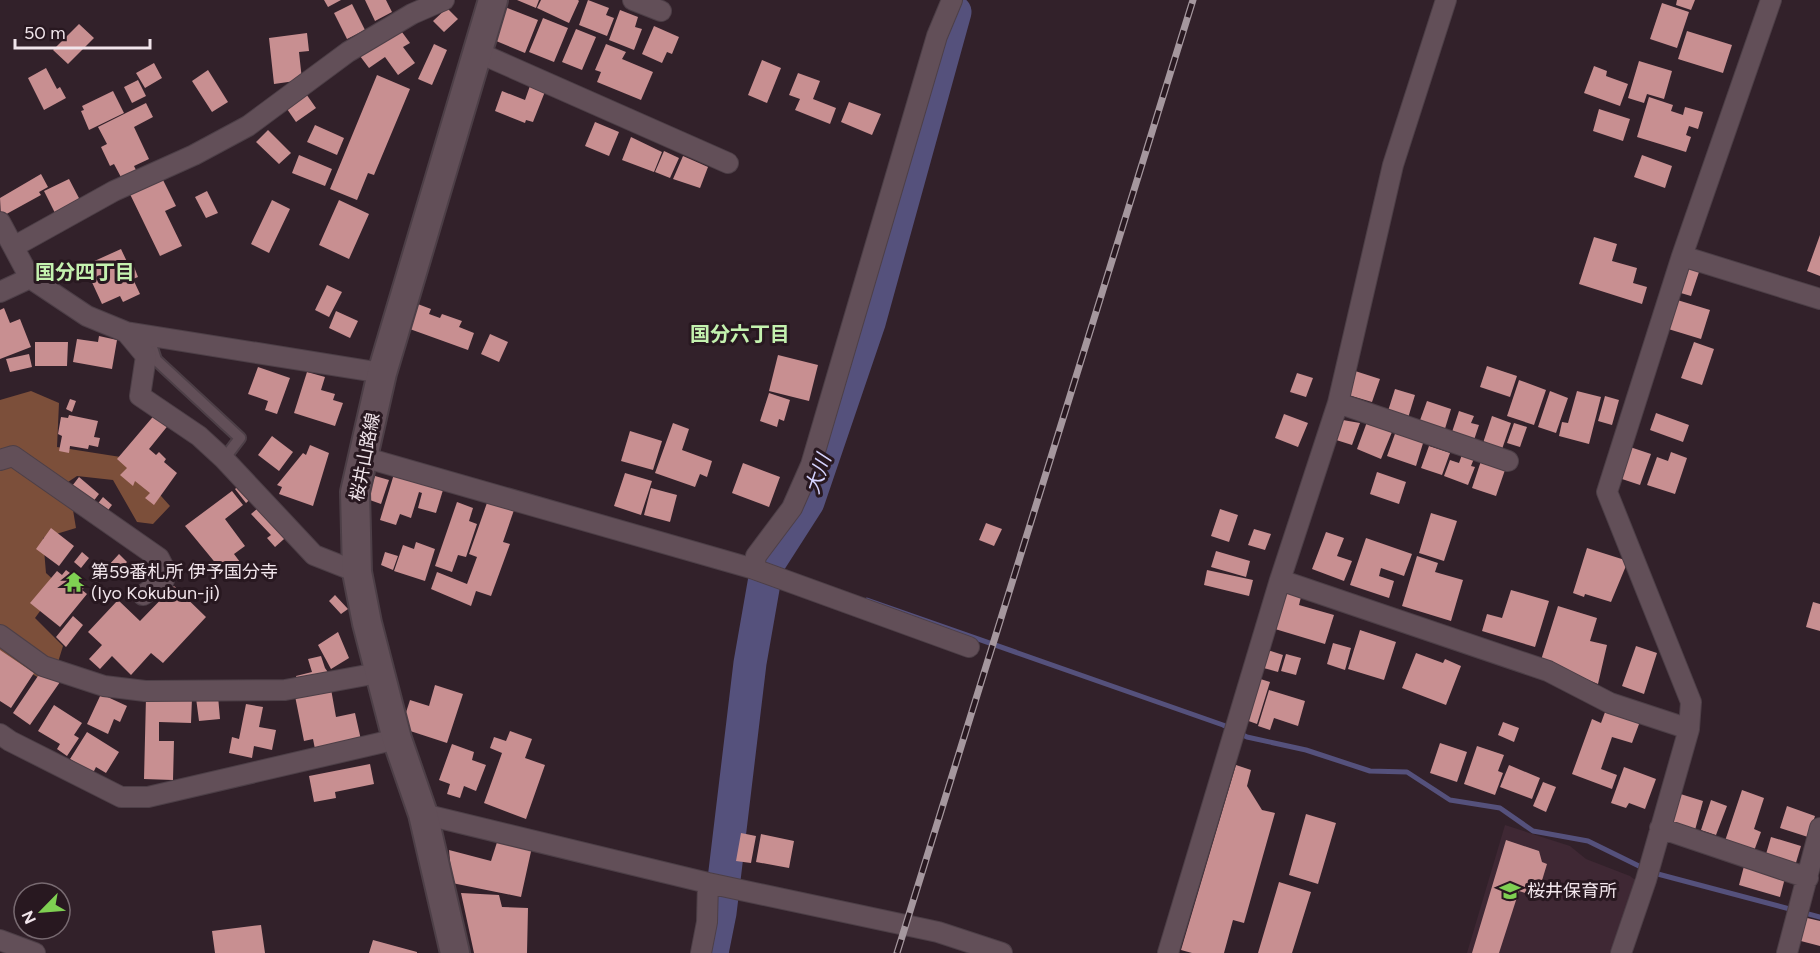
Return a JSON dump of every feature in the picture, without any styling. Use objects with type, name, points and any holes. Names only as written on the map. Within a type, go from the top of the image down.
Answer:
[{"type":"main road","name":"桜井山路線","points":[[455,953],[423,814],[397,740],[378,673],[357,572],[355,492],[382,373],[493,0]]},
{"type":"street","points":[[15,246],[114,191],[194,155],[248,126],[348,52],[412,14],[444,0]]},
{"type":"street","points":[[633,0],[661,11]]},
{"type":"street","points":[[754,569],[756,556],[792,508],[811,465],[936,36],[952,0]]},
{"type":"street","points":[[1168,953],[1280,580],[1338,403],[1393,165],[1446,0]]},
{"type":"street","points":[[1621,953],[1646,880],[1689,729],[1691,702],[1607,492],[1682,256],[1771,0]]},
{"type":"street","points":[[477,52],[728,163]]},
{"type":"street","points":[[0,222],[15,246],[30,278],[87,316],[126,332],[382,373]]},
{"type":"street","points":[[1682,256],[1820,299]]},
{"type":"street","points":[[0,292],[30,278]]},
{"type":"street","points":[[126,332],[146,356],[140,396],[199,436],[224,459],[314,555],[357,572]]},
{"type":"street","points":[[1338,403],[1508,460]]},
{"type":"street","points":[[0,460],[13,456],[159,558],[165,570],[164,580],[143,595]]},
{"type":"street","points":[[363,457],[754,569],[969,647]]},
{"type":"street","points":[[1280,580],[1548,670],[1610,703],[1689,729]]},
{"type":"street","points":[[0,635],[43,666],[104,686],[145,691],[285,690],[378,673]]},
{"type":"street","points":[[0,734],[9,741],[121,797],[148,797],[397,740]]},
{"type":"street","points":[[423,814],[708,883],[938,932],[1002,953]]},
{"type":"street","points":[[1660,828],[1808,878]]},
{"type":"street","points":[[1787,953],[1820,828]]},
{"type":"street","points":[[701,953],[707,922],[708,883]]},
{"type":"street","points":[[0,940],[35,953]]},
{"type":"lane","points":[[148,335],[156,360],[240,438],[224,459]]},
{"type":"shaded area","points":[[31,391],[59,403],[57,447],[127,458],[170,506],[153,524],[137,522],[113,480],[77,476],[65,484],[71,498],[76,528],[43,538],[46,573],[59,585],[35,618],[63,646],[51,685],[0,655],[0,400]]},
{"type":"shaded area","points":[[1505,825],[1570,846],[1586,859],[1630,876],[1638,882],[1613,953],[1467,953]]},
{"type":"building","points":[[324,0],[341,0],[328,7]]},
{"type":"building","points":[[365,0],[386,0],[392,12],[375,21]]},
{"type":"building","points":[[517,0],[539,0],[536,8]]},
{"type":"building","points":[[541,0],[579,1],[569,23],[537,8]]},
{"type":"building","points":[[588,0],[609,8],[606,15],[614,18],[607,36],[579,25]]},
{"type":"building","points":[[1677,0],[1695,0],[1691,10],[1676,5]]},
{"type":"building","points":[[1662,3],[1689,12],[1677,48],[1650,39]]},
{"type":"building","points":[[352,4],[365,30],[347,39],[334,13]]},
{"type":"building","points":[[502,6],[538,20],[525,53],[489,38]]},
{"type":"building","points":[[447,8],[458,19],[444,32],[433,21]]},
{"type":"building","points":[[620,10],[638,17],[635,27],[642,29],[634,50],[609,40]]},
{"type":"building","points":[[543,18],[568,28],[554,62],[529,52]]},
{"type":"building","points":[[79,24],[94,38],[68,64],[53,50]]},
{"type":"building","points":[[654,26],[679,37],[672,54],[667,52],[662,63],[642,54]]},
{"type":"building","points":[[399,28],[410,43],[403,47],[415,63],[398,75],[385,57],[369,68],[360,56]]},
{"type":"building","points":[[576,29],[596,37],[582,70],[562,62]]},
{"type":"building","points":[[1687,31],[1732,45],[1723,73],[1678,59]]},
{"type":"building","points":[[307,33],[309,51],[299,52],[302,80],[274,84],[269,38]]},
{"type":"building","points":[[434,44],[447,50],[432,85],[418,79]]},
{"type":"building","points":[[606,44],[626,52],[622,59],[653,72],[641,100],[597,82],[601,72],[595,70]]},
{"type":"building","points":[[762,60],[781,68],[767,103],[748,95]]},
{"type":"building","points":[[1639,61],[1672,71],[1664,99],[1647,94],[1644,103],[1628,98]]},
{"type":"building","points":[[154,63],[162,78],[145,88],[136,73]]},
{"type":"building","points":[[1594,66],[1607,71],[1606,76],[1628,84],[1620,106],[1584,93]]},
{"type":"building","points":[[46,68],[57,89],[60,87],[66,98],[44,110],[28,78]]},
{"type":"building","points":[[208,70],[228,102],[212,112],[192,81]]},
{"type":"building","points":[[798,73],[820,81],[813,99],[836,108],[830,124],[795,110],[800,99],[789,95]]},
{"type":"building","points":[[377,75],[410,89],[374,175],[368,173],[357,200],[330,189]]},
{"type":"building","points":[[138,80],[146,96],[132,103],[124,87]]},
{"type":"building","points":[[531,83],[546,89],[533,122],[526,120],[525,123],[495,111],[502,91],[525,100]]},
{"type":"building","points":[[113,91],[124,113],[89,130],[81,111],[84,110],[82,106]]},
{"type":"building","points":[[304,91],[316,108],[296,122],[285,106]]},
{"type":"building","points":[[1649,97],[1673,105],[1671,111],[1683,115],[1685,107],[1703,112],[1698,129],[1689,126],[1686,135],[1691,137],[1686,152],[1637,137]]},
{"type":"building","points":[[849,102],[881,114],[872,135],[841,122]]},
{"type":"building","points":[[146,103],[153,117],[134,127],[149,159],[134,166],[138,174],[123,181],[114,164],[110,166],[101,147],[107,144],[98,127]]},
{"type":"building","points":[[1599,109],[1630,119],[1623,141],[1593,131]]},
{"type":"building","points":[[595,122],[619,132],[609,156],[585,146]]},
{"type":"building","points":[[315,125],[344,138],[337,155],[307,142]]},
{"type":"building","points":[[268,130],[291,153],[279,164],[256,142]]},
{"type":"building","points":[[631,137],[662,152],[654,172],[622,160]]},
{"type":"building","points":[[664,151],[679,158],[670,178],[655,172]]},
{"type":"building","points":[[299,155],[332,169],[325,186],[292,173]]},
{"type":"building","points":[[1642,155],[1672,166],[1665,188],[1634,177]]},
{"type":"building","points":[[683,156],[708,167],[700,188],[673,179]]},
{"type":"building","points":[[41,174],[48,187],[39,192],[41,195],[1,217],[0,198]]},
{"type":"building","points":[[160,174],[176,206],[165,211],[182,246],[160,256],[128,190]]},
{"type":"building","points":[[69,179],[81,202],[56,215],[44,191]]},
{"type":"building","points":[[207,191],[218,213],[206,218],[195,197]]},
{"type":"building","points":[[272,200],[290,209],[269,253],[251,244]]},
{"type":"building","points":[[339,200],[369,214],[349,259],[319,245]]},
{"type":"building","points":[[1820,235],[1820,276],[1807,271]]},
{"type":"building","points":[[1594,237],[1617,244],[1612,261],[1637,268],[1633,283],[1647,287],[1642,304],[1579,284]]},
{"type":"building","points":[[121,249],[129,266],[133,264],[138,277],[133,279],[140,294],[123,302],[120,296],[102,304],[90,278],[96,276],[90,263]]},
{"type":"building","points":[[1684,260],[1701,266],[1691,296],[1674,291]]},
{"type":"building","points":[[327,285],[342,292],[329,317],[315,310]]},
{"type":"building","points":[[1674,299],[1710,310],[1701,339],[1665,328]]},
{"type":"building","points":[[415,303],[431,309],[429,314],[440,318],[442,314],[462,321],[459,327],[474,333],[468,350],[407,328]]},
{"type":"building","points":[[4,308],[10,323],[20,319],[31,347],[0,359],[0,310]]},
{"type":"building","points":[[336,311],[358,321],[350,338],[329,328]]},
{"type":"building","points":[[490,334],[508,342],[499,362],[481,354]]},
{"type":"building","points":[[99,336],[117,340],[112,369],[73,362],[77,339],[98,342]]},
{"type":"building","points":[[35,342],[68,342],[67,366],[35,366]]},
{"type":"building","points":[[1694,342],[1714,349],[1702,385],[1681,378]]},
{"type":"building","points":[[29,354],[32,367],[10,372],[6,359]]},
{"type":"building","points":[[778,355],[818,365],[809,401],[769,391]]},
{"type":"building","points":[[1487,366],[1517,376],[1510,397],[1480,387]]},
{"type":"building","points":[[258,367],[290,378],[277,414],[265,410],[268,401],[248,394]]},
{"type":"building","points":[[1352,370],[1380,379],[1372,402],[1345,394]]},
{"type":"building","points":[[307,372],[325,377],[321,390],[335,394],[333,400],[343,403],[335,426],[294,413]]},
{"type":"building","points":[[1297,373],[1313,378],[1306,397],[1290,392]]},
{"type":"building","points":[[1519,380],[1546,390],[1534,425],[1507,416]]},
{"type":"building","points":[[1395,389],[1415,395],[1408,418],[1388,411]]},
{"type":"building","points":[[1550,391],[1568,398],[1556,433],[1538,427]]},
{"type":"building","points":[[1577,391],[1601,397],[1589,444],[1559,436],[1562,422],[1568,423]]},
{"type":"building","points":[[769,393],[790,400],[784,421],[779,419],[777,427],[760,421]]},
{"type":"building","points":[[1605,396],[1619,400],[1612,425],[1598,421]]},
{"type":"building","points":[[70,399],[76,401],[72,412],[66,409]]},
{"type":"building","points":[[1427,401],[1451,409],[1444,432],[1419,423]]},
{"type":"building","points":[[1459,411],[1474,416],[1471,423],[1479,425],[1472,446],[1450,438]]},
{"type":"building","points":[[157,412],[170,423],[149,449],[156,455],[159,452],[166,459],[164,462],[177,473],[154,505],[145,498],[150,493],[135,481],[133,486],[120,475],[127,468],[117,459]]},
{"type":"building","points":[[1656,413],[1689,425],[1683,442],[1650,430]]},
{"type":"building","points":[[1284,414],[1308,423],[1298,447],[1275,438]]},
{"type":"building","points":[[69,415],[98,421],[94,437],[100,438],[98,447],[89,445],[88,449],[70,446],[69,453],[59,451],[62,436],[58,434],[61,417],[68,418]]},
{"type":"building","points":[[1492,416],[1511,423],[1500,455],[1481,449]]},
{"type":"building","points":[[1337,419],[1360,423],[1352,445],[1330,438]]},
{"type":"building","points":[[1367,422],[1392,432],[1381,459],[1357,449]]},
{"type":"building","points":[[673,423],[689,429],[682,450],[712,461],[707,477],[700,474],[695,487],[655,473]]},
{"type":"building","points":[[1514,423],[1527,427],[1520,447],[1507,443]]},
{"type":"building","points":[[630,431],[662,441],[653,470],[621,461]]},
{"type":"building","points":[[1396,431],[1424,440],[1416,466],[1387,456]]},
{"type":"building","points":[[272,436],[293,452],[279,471],[258,455]]},
{"type":"building","points":[[310,445],[329,453],[313,506],[279,494],[282,487],[277,485],[303,453],[306,455]]},
{"type":"building","points":[[1429,446],[1450,453],[1442,475],[1421,468]]},
{"type":"building","points":[[1627,446],[1651,454],[1640,485],[1616,477]]},
{"type":"building","points":[[1463,452],[1475,456],[1471,466],[1475,467],[1468,485],[1444,476],[1450,460],[1459,463]]},
{"type":"building","points":[[1671,452],[1687,458],[1675,494],[1647,485],[1657,457],[1668,461]]},
{"type":"building","points":[[1481,461],[1505,470],[1496,496],[1472,488]]},
{"type":"building","points":[[743,463],[780,477],[769,507],[732,493]]},
{"type":"building","points":[[1377,472],[1406,482],[1399,504],[1370,494]]},
{"type":"building","points":[[625,473],[652,481],[641,515],[614,506]]},
{"type":"building","points":[[394,474],[443,490],[436,513],[418,508],[422,493],[419,492],[411,518],[400,514],[396,525],[380,520]]},
{"type":"building","points":[[375,476],[389,480],[381,504],[367,499]]},
{"type":"building","points":[[79,477],[99,494],[89,507],[69,490]]},
{"type":"building","points":[[245,481],[256,494],[246,503],[235,489]]},
{"type":"building","points":[[651,488],[677,495],[670,522],[644,515]]},
{"type":"building","points":[[232,491],[243,505],[225,519],[245,546],[234,554],[243,566],[227,577],[185,526]]},
{"type":"building","points":[[103,497],[112,505],[102,518],[93,510]]},
{"type":"building","points":[[488,500],[514,510],[503,542],[510,544],[491,596],[476,591],[471,606],[431,589],[437,572],[467,584],[477,557],[469,554]]},
{"type":"building","points":[[265,502],[292,532],[275,547],[267,538],[271,535],[251,514]]},
{"type":"building","points":[[457,502],[473,508],[469,521],[477,524],[466,557],[458,555],[452,572],[435,566]]},
{"type":"building","points":[[1220,509],[1238,515],[1229,542],[1211,536]]},
{"type":"building","points":[[1431,513],[1457,521],[1444,561],[1419,553]]},
{"type":"building","points":[[986,523],[1002,529],[994,546],[979,540]]},
{"type":"building","points":[[51,528],[74,546],[59,566],[36,549]]},
{"type":"building","points":[[1254,529],[1271,534],[1265,550],[1248,545]]},
{"type":"building","points":[[1326,532],[1344,538],[1337,556],[1352,561],[1344,581],[1312,569]]},
{"type":"building","points":[[1366,538],[1412,554],[1404,576],[1381,568],[1379,576],[1394,581],[1389,598],[1350,585]]},
{"type":"building","points":[[416,542],[435,549],[425,581],[394,571],[403,545],[414,549]]},
{"type":"building","points":[[1587,548],[1628,561],[1611,602],[1573,593]]},
{"type":"building","points":[[1216,551],[1250,561],[1246,577],[1211,567]]},
{"type":"building","points":[[82,552],[89,558],[81,568],[74,562]]},
{"type":"building","points":[[385,552],[398,556],[393,570],[381,565]]},
{"type":"building","points":[[119,554],[127,562],[116,574],[108,566]]},
{"type":"building","points":[[1417,556],[1438,563],[1435,572],[1463,580],[1451,621],[1402,606]]},
{"type":"building","points":[[66,570],[86,585],[82,590],[87,594],[60,627],[30,603],[57,571],[62,575]]},
{"type":"building","points":[[1207,570],[1253,580],[1249,596],[1204,585]]},
{"type":"building","points":[[1281,583],[1303,589],[1299,605],[1334,615],[1325,644],[1268,627]]},
{"type":"building","points":[[174,586],[206,617],[163,663],[151,653],[131,675],[112,656],[100,669],[89,659],[102,645],[88,632],[118,600],[140,621]]},
{"type":"building","points":[[1511,590],[1549,601],[1535,647],[1482,631],[1487,614],[1502,618]]},
{"type":"building","points":[[335,595],[348,609],[341,614],[329,601]]},
{"type":"building","points":[[1813,602],[1820,604],[1820,631],[1806,627]]},
{"type":"building","points":[[1558,606],[1597,618],[1590,641],[1607,645],[1598,684],[1541,660]]},
{"type":"building","points":[[73,616],[83,625],[66,647],[56,637]]},
{"type":"building","points":[[1360,630],[1396,642],[1384,680],[1348,669]]},
{"type":"building","points":[[338,632],[349,658],[331,669],[318,645]]},
{"type":"building","points":[[1333,643],[1351,648],[1345,670],[1327,664]]},
{"type":"building","points":[[1636,646],[1657,653],[1644,694],[1622,686]]},
{"type":"building","points":[[1261,648],[1283,655],[1278,672],[1256,666]]},
{"type":"building","points":[[0,650],[34,673],[11,708],[0,701]]},
{"type":"building","points":[[1416,653],[1443,663],[1445,659],[1461,666],[1446,705],[1402,688]]},
{"type":"building","points":[[1286,654],[1301,658],[1296,675],[1281,671]]},
{"type":"building","points":[[321,656],[332,678],[299,687],[296,676],[312,672],[308,659]]},
{"type":"building","points":[[42,670],[60,682],[30,725],[13,713]]},
{"type":"building","points":[[1254,677],[1270,682],[1257,724],[1240,718]]},
{"type":"building","points":[[435,685],[463,694],[447,743],[401,728],[410,700],[429,706]]},
{"type":"building","points":[[331,689],[336,717],[355,713],[361,740],[315,749],[313,739],[304,741],[295,696]]},
{"type":"building","points":[[1269,690],[1305,701],[1298,726],[1274,718],[1270,730],[1258,726]]},
{"type":"building","points":[[101,694],[127,706],[120,722],[114,719],[108,734],[87,724]]},
{"type":"building","points":[[218,696],[220,719],[199,721],[196,698]]},
{"type":"building","points":[[146,697],[192,698],[191,723],[159,722],[159,741],[174,741],[173,780],[144,779]]},
{"type":"building","points":[[246,704],[263,707],[259,727],[276,730],[272,750],[254,746],[252,758],[229,753],[232,737],[239,739]]},
{"type":"building","points":[[1608,704],[1642,716],[1632,743],[1612,737],[1601,769],[1617,775],[1612,789],[1572,774],[1592,719],[1601,723]]},
{"type":"building","points":[[54,705],[82,723],[74,735],[79,738],[67,756],[57,749],[60,744],[38,731]]},
{"type":"building","points":[[1503,722],[1519,728],[1514,742],[1498,735]]},
{"type":"building","points":[[510,731],[532,739],[525,758],[545,765],[526,819],[484,803],[502,753],[490,748],[494,737],[506,741]]},
{"type":"building","points":[[87,732],[119,752],[106,773],[96,767],[93,773],[70,759]]},
{"type":"building","points":[[1440,743],[1467,752],[1457,782],[1430,773]]},
{"type":"building","points":[[452,744],[474,752],[472,760],[486,765],[476,791],[464,786],[460,798],[447,794],[450,784],[439,780]]},
{"type":"building","points":[[1477,746],[1504,755],[1498,771],[1503,773],[1495,795],[1464,784]]},
{"type":"building","points":[[370,764],[374,784],[335,792],[336,798],[314,802],[309,776]]},
{"type":"building","points":[[1236,765],[1251,770],[1247,786],[1262,810],[1275,813],[1244,923],[1233,920],[1224,953],[1192,953],[1181,950]]},
{"type":"building","points":[[1509,765],[1540,778],[1532,799],[1500,787]]},
{"type":"building","points":[[1624,767],[1656,779],[1645,809],[1629,803],[1626,808],[1611,803]]},
{"type":"building","points":[[1543,782],[1556,787],[1546,812],[1533,806]]},
{"type":"building","points":[[1742,790],[1764,798],[1754,829],[1761,832],[1754,851],[1725,841]]},
{"type":"building","points":[[1674,792],[1703,801],[1695,830],[1665,821]]},
{"type":"building","points":[[1711,800],[1727,806],[1716,835],[1701,830]]},
{"type":"building","points":[[1787,806],[1815,816],[1808,837],[1780,828]]},
{"type":"building","points":[[1306,814],[1336,823],[1318,884],[1289,875]]},
{"type":"building","points":[[741,833],[756,836],[751,863],[736,861]]},
{"type":"building","points":[[761,834],[794,841],[789,868],[756,862]]},
{"type":"building","points":[[499,836],[532,847],[521,897],[452,883],[449,850],[491,861]]},
{"type":"building","points":[[1771,837],[1801,846],[1795,866],[1764,861]]},
{"type":"building","points":[[1506,840],[1539,851],[1542,862],[1547,864],[1537,897],[1519,891],[1499,953],[1472,953]]},
{"type":"building","points":[[1744,866],[1785,878],[1780,897],[1739,885]]},
{"type":"building","points":[[1279,882],[1311,892],[1292,953],[1258,953]]},
{"type":"building","points":[[461,893],[499,895],[502,907],[528,908],[527,953],[474,953]]},
{"type":"building","points":[[1803,917],[1820,921],[1820,946],[1797,940]]},
{"type":"building","points":[[261,925],[265,953],[215,953],[212,931]]},
{"type":"building","points":[[373,940],[417,952],[417,953],[369,953]]},
{"type":"waterway","name":"大川","points":[[712,953],[720,913],[750,663],[767,566],[808,502],[869,323],[955,12]]},
{"type":"waterway","points":[[867,600],[1223,725],[1247,737],[1306,750],[1370,771],[1407,772],[1450,800],[1500,808],[1533,831],[1588,841],[1645,869]]},
{"type":"waterway","points":[[1654,873],[1820,917]]},
{"type":"railway","points":[[897,953],[1193,0]]},
{"type":"place","name":"第59番札所 伊予国分寺 (Iyo Kokubun-ji)","points":[[74,582]]},
{"type":"place","name":"桜井保育所","points":[[1510,891]]},
{"type":"district","name":"国分四丁目","points":[[85,272]]},
{"type":"district","name":"国分六丁目","points":[[740,334]]}]
